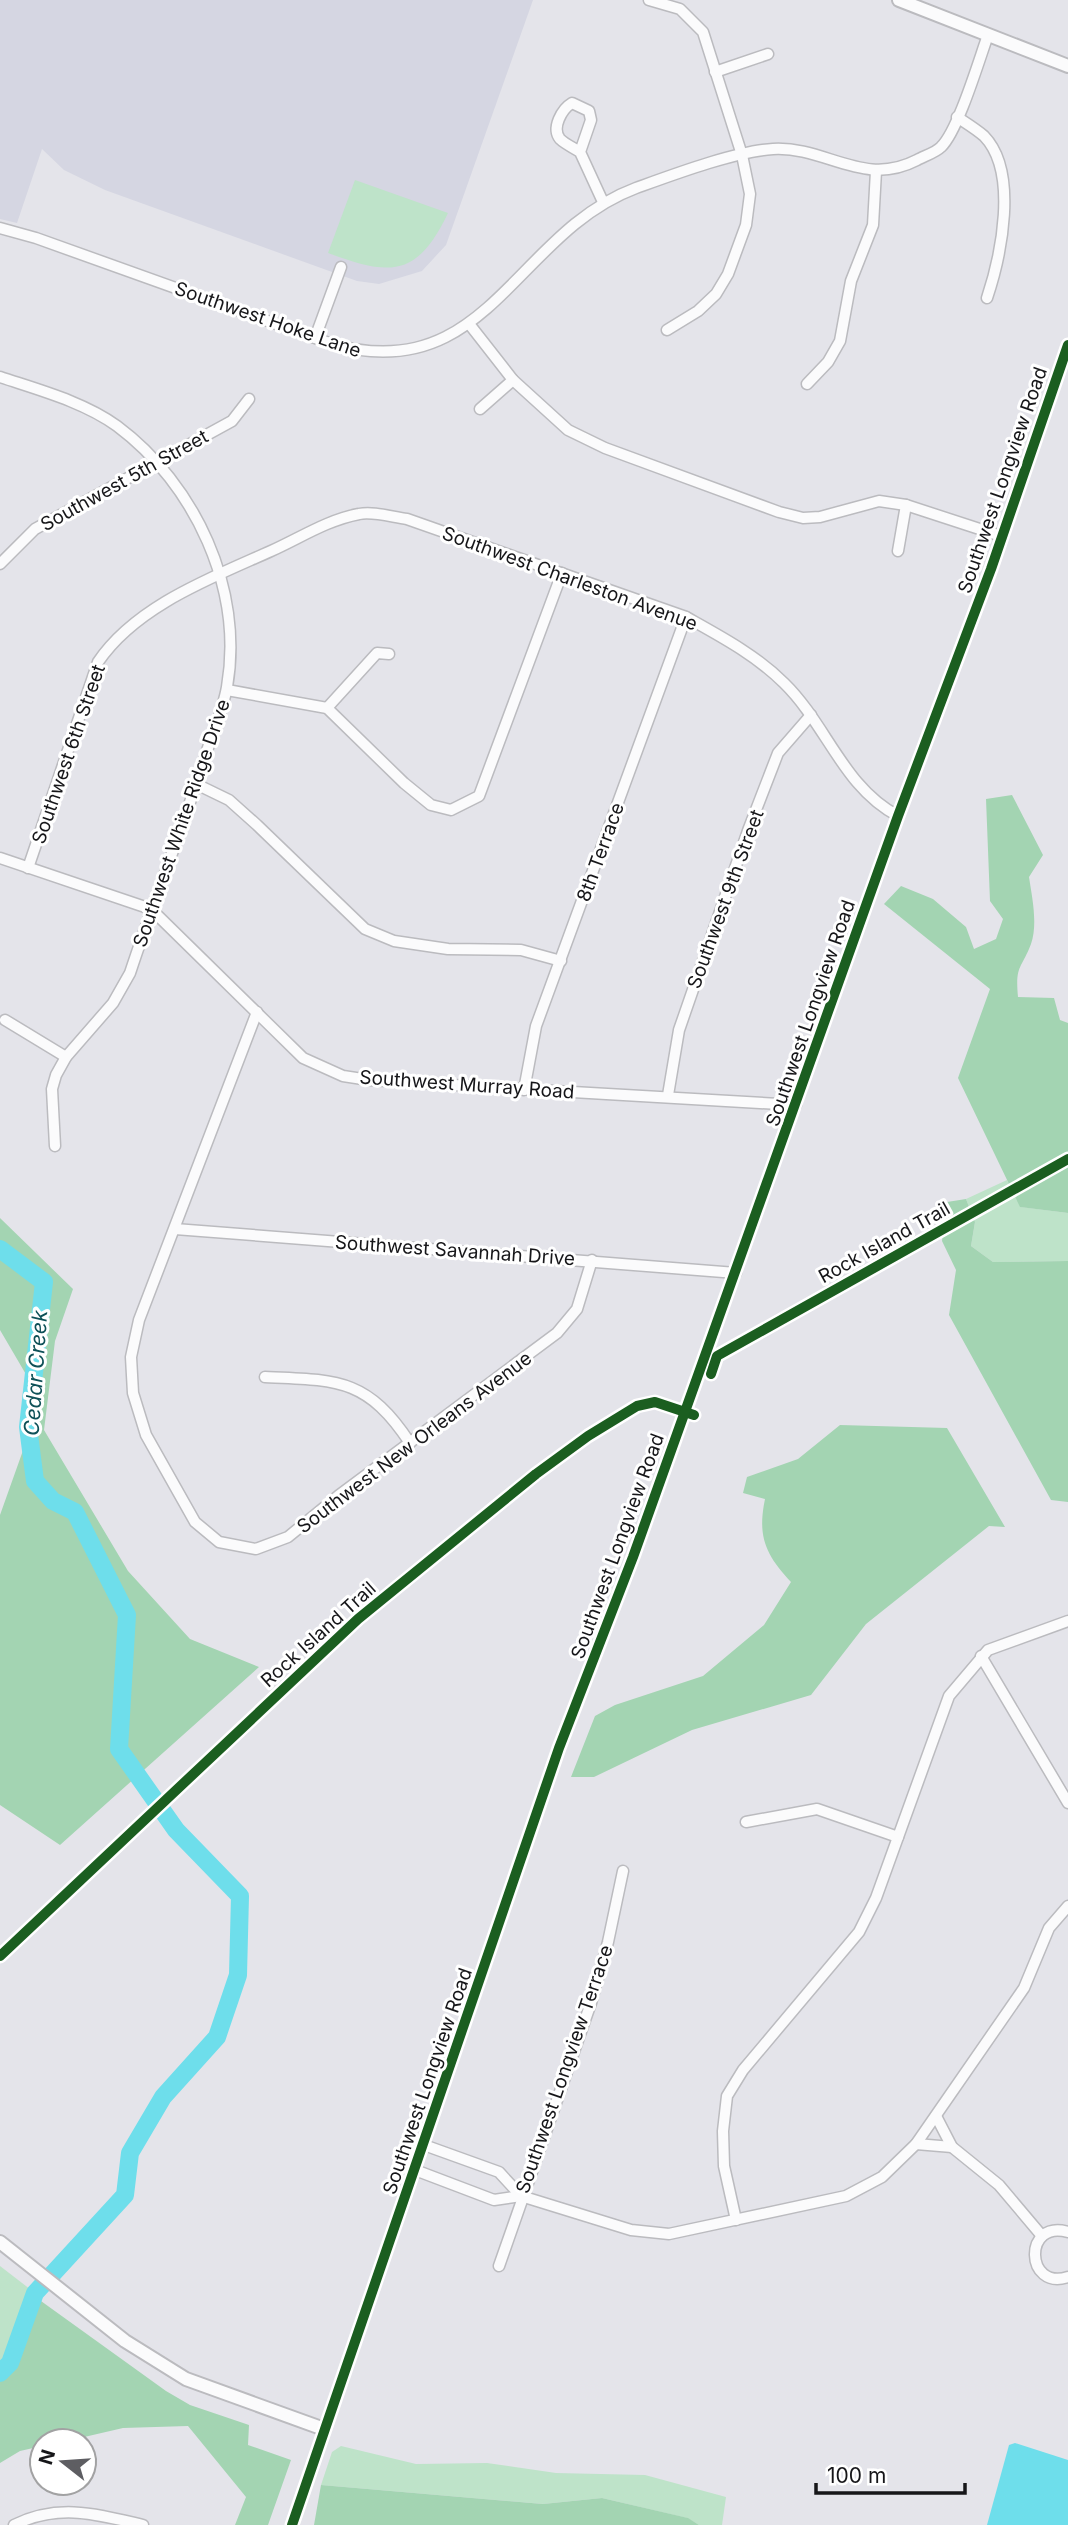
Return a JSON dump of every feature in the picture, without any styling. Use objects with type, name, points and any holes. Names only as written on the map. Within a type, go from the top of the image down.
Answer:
[{"type":"main road","points":[[899,0],[1068,66]]},
{"type":"main road","points":[[0,2242],[125,2341],[186,2379],[324,2429]]},
{"type":"street","points":[[649,0],[680,9],[694,21],[708,44],[751,194],[746,225],[728,274],[716,294],[698,311],[667,330]]},
{"type":"street","name":"Southwest Hoke Lane","points":[[0,228],[36,237],[315,338],[354,350],[397,353],[440,340],[470,325],[565,232],[603,202],[636,188],[742,155],[790,149],[876,171],[909,164],[941,147],[957,117],[988,35]]},
{"type":"street","points":[[715,72],[768,54]]},
{"type":"street","points":[[580,152],[591,120],[589,111],[572,103],[562,112],[556,129],[559,137],[580,152],[603,202]]},
{"type":"street","points":[[957,117],[985,137],[998,161],[1006,192],[987,298]]},
{"type":"street","points":[[807,384],[828,362],[841,341],[851,281],[873,225],[876,171]]},
{"type":"street","points":[[315,338],[341,267]]},
{"type":"street","points":[[470,325],[513,380],[568,430],[587,439],[779,512],[803,518],[820,517],[879,501],[906,505],[1001,536]]},
{"type":"street","name":"Southwest Longview Road","points":[[292,2525],[559,1748],[633,1557],[1068,345]]},
{"type":"street","name":"Southwest White Ridge Drive","points":[[0,377],[95,413],[117,427],[157,463],[180,490],[202,527],[227,608],[230,639],[227,690],[130,973],[113,1003],[66,1057],[52,1090],[55,1146]]},
{"type":"street","points":[[480,409],[513,380]]},
{"type":"street","name":"Southwest 5th Street","points":[[0,564],[35,529],[232,421],[249,399]]},
{"type":"street","points":[[898,551],[906,505]]},
{"type":"street","name":"Southwest Charleston Avenue","points":[[217,574],[323,525],[362,513],[407,519],[562,573],[685,617],[750,654],[784,683],[811,715],[860,790],[878,806],[898,816]]},
{"type":"street","points":[[227,690],[327,708],[404,783],[431,805],[451,810],[479,796],[562,573]]},
{"type":"street","name":"Southwest 6th Street","points":[[28,868],[98,662],[111,643],[136,623],[217,574]]},
{"type":"street","name":"8th Terrace","points":[[524,1090],[536,1026],[685,617]]},
{"type":"street","points":[[327,708],[377,653],[389,654]]},
{"type":"street","name":"Southwest 9th Street","points":[[668,1095],[679,1030],[749,828],[778,753],[811,715]]},
{"type":"street","points":[[197,784],[239,808],[365,929],[394,940],[448,949],[521,950],[561,961]]},
{"type":"street","name":"Southwest Murray Road","points":[[0,858],[151,909],[303,1058],[343,1076],[524,1090],[668,1095],[796,1105]]},
{"type":"street","name":"Southwest New Orleans Avenue","points":[[257,1012],[139,1320],[131,1357],[133,1393],[146,1435],[195,1522],[219,1542],[256,1549],[288,1537],[557,1333],[577,1309],[592,1260]]},
{"type":"street","points":[[5,1020],[66,1057]]},
{"type":"street","name":"Southwest Savannah Drive","points":[[174,1229],[736,1273]]},
{"type":"street","points":[[265,1377],[324,1379],[370,1396],[392,1415],[411,1443]]},
{"type":"street","points":[[736,2220],[724,2166],[723,2131],[727,2096],[743,2070],[859,1932],[876,1898],[949,1696],[988,1650],[1068,1621]]},
{"type":"street","points":[[981,1656],[1068,1803]]},
{"type":"street","points":[[746,1822],[817,1809],[898,1837]]},
{"type":"street","name":"Southwest Longview Terrace","points":[[499,2266],[521,2196],[591,2003],[608,1942],[622,1871]]},
{"type":"street","points":[[415,2170],[494,2200],[521,2196],[631,2230],[669,2234],[846,2196],[883,2177],[916,2144],[1024,1988],[1049,1928],[1068,1906]]},
{"type":"street","points":[[936,2116],[952,2147],[999,2185],[1042,2236]]},
{"type":"street","points":[[916,2144],[952,2147]]},
{"type":"street","points":[[424,2146],[499,2172],[521,2196]]},
{"type":"street","points":[[1068,2232],[1052,2231],[1042,2236],[1035,2250],[1037,2265],[1048,2277],[1068,2277]]},
{"type":"street","points":[[14,2525],[36,2515],[64,2510],[143,2525]]},
{"type":"shaded area","points":[[0,0],[533,0],[446,245],[422,271],[379,284],[357,281],[105,190],[64,170],[42,149],[17,223],[0,219]]},
{"type":"green space","points":[[355,180],[448,213],[425,250],[400,266],[385,268],[350,261],[328,253]]},
{"type":"green space","points":[[1012,795],[1043,855],[1029,877],[1034,928],[1031,944],[1018,973],[1018,997],[1054,998],[1060,1020],[1068,1023],[1068,1213],[1020,1207],[958,1078],[990,989],[884,904],[901,886],[933,899],[966,927],[974,949],[996,939],[1003,919],[990,901],[986,799]]},
{"type":"green space","points":[[1007,1180],[1021,1207],[1068,1213],[1068,1261],[993,1262],[971,1246],[975,1222],[966,1199]]},
{"type":"green space","points":[[966,1199],[975,1222],[971,1246],[993,1262],[1068,1261],[1068,1502],[1051,1500],[949,1315],[956,1270],[942,1241],[947,1202]]},
{"type":"green space","points":[[0,1218],[73,1289],[55,1341],[44,1430],[128,1571],[190,1639],[259,1667],[60,1845],[0,1805],[0,1515],[41,1400],[0,1330]]},
{"type":"green space","points":[[840,1425],[947,1428],[1005,1527],[989,1526],[866,1624],[811,1695],[692,1730],[594,1777],[571,1777],[595,1716],[615,1705],[703,1676],[764,1625],[791,1582],[775,1563],[766,1545],[762,1524],[765,1499],[743,1493],[747,1477],[798,1459]]},
{"type":"green space","points":[[0,2266],[35,2293],[10,2363],[0,2373]]},
{"type":"green space","points":[[34,2296],[166,2391],[190,2405],[249,2425],[248,2445],[291,2460],[268,2525],[235,2525],[246,2497],[188,2426],[123,2428],[98,2434],[98,2427],[28,2427],[28,2449],[0,2463],[0,2373],[10,2363]]},
{"type":"green space","points":[[341,2446],[416,2464],[487,2463],[556,2473],[645,2475],[726,2497],[722,2525],[699,2525],[687,2518],[602,2498],[543,2504],[321,2485],[332,2452]]},
{"type":"green space","points":[[321,2485],[543,2504],[602,2498],[688,2518],[699,2525],[314,2525]]},
{"type":"water","points":[[1015,2443],[1068,2460],[1068,2525],[987,2525],[1009,2445]]},
{"type":"waterway","name":"Cedar Creek","points":[[0,1249],[44,1282],[28,1427],[35,1481],[53,1501],[75,1512],[127,1615],[119,1749],[176,1830],[240,1896],[238,1975],[217,2037],[163,2097],[130,2153],[125,2195],[35,2293],[10,2363],[0,2373]]},
{"type":"cycle path","points":[[292,2525],[559,1748],[633,1557],[898,816],[991,569],[1068,345]]},
{"type":"cycle path","name":"Rock Island Trail","points":[[711,1374],[717,1356],[1068,1159]]},
{"type":"cycle path","name":"Rock Island Trail","points":[[0,1956],[358,1619],[536,1474],[588,1436],[637,1406],[655,1402],[694,1415]]}]
